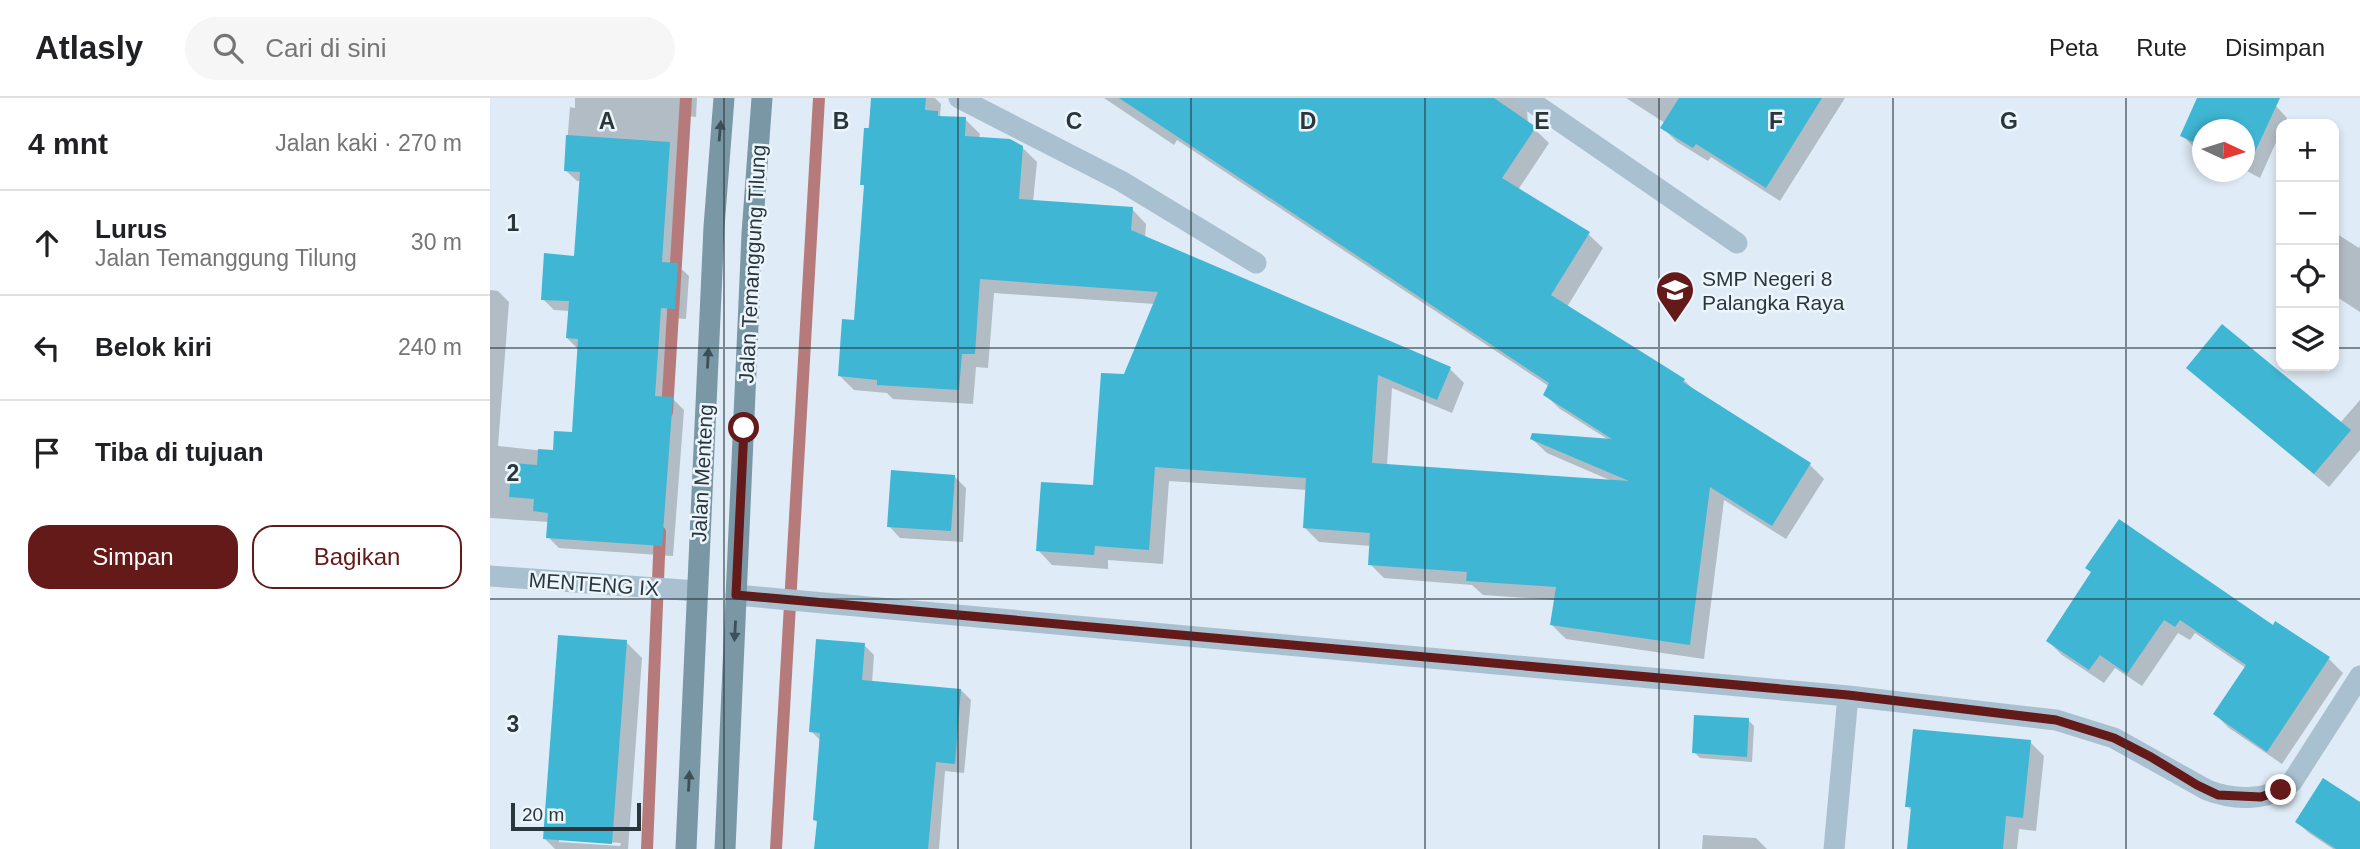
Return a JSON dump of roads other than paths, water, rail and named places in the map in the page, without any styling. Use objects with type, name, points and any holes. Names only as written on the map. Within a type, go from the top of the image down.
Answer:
[{"type":"street","name":"Jalan Menteng","points":[[686,849],[714,228],[724,98]]},
{"type":"street","name":"Jalan Temanggung Tilung","points":[[725,849],[752,234],[762,98]]},
{"type":"street","points":[[960,98],[1121,181],[1256,263]]},
{"type":"street","points":[[1526,98],[1737,243]]},
{"type":"street","name":"MENTENG IX","points":[[490,576],[697,591]]},
{"type":"street","points":[[736,595],[1848,695],[2071,723],[2114,738],[2218,795],[2261,797],[2281,790],[2292,782],[2360,676]]},
{"type":"street","points":[[1834,849],[1848,695]]},
{"type":"waterway","points":[[667,412],[686,98]]},
{"type":"waterway","points":[[776,849],[819,98]]},
{"type":"waterway","points":[[647,849],[660,532]]},
{"type":"place","name":"SMP Negeri 8 Palangka Raya","points":[[1675,324]]}]
